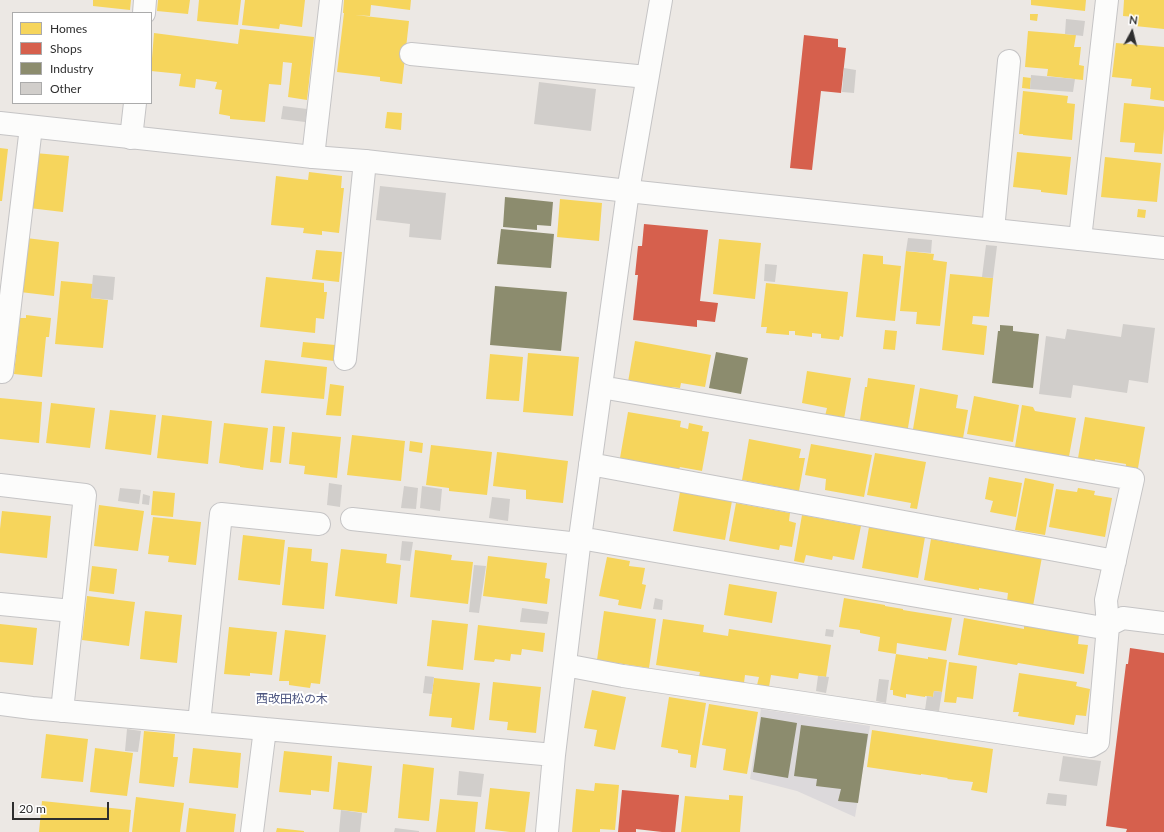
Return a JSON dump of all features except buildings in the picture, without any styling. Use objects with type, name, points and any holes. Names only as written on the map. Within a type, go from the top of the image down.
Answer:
[{"type":"street","points":[[144,12],[145,0]]},
{"type":"street","points":[[313,157],[331,0]]},
{"type":"street","points":[[547,832],[554,755],[579,541],[600,387],[628,191],[661,0]]},
{"type":"street","points":[[1080,239],[1107,0]]},
{"type":"street","points":[[411,54],[647,77]]},
{"type":"street","points":[[993,230],[1009,61]]},
{"type":"street","points":[[131,138],[134,104]]},
{"type":"street","points":[[0,124],[313,157],[365,161],[628,191],[1164,248]]},
{"type":"street","points":[[2,372],[31,127]]},
{"type":"street","points":[[344,359],[365,161]]},
{"type":"street","points":[[565,665],[623,676],[1091,746],[1098,742],[1108,626],[1106,600],[1133,479],[600,387]]},
{"type":"street","points":[[590,464],[1115,561]]},
{"type":"street","points":[[0,485],[85,495],[62,711]]},
{"type":"street","points":[[199,723],[221,514],[319,524]]},
{"type":"street","points":[[352,519],[579,541],[1103,628],[1123,618],[1164,623]]},
{"type":"street","points":[[0,604],[72,611]]},
{"type":"street","points":[[0,704],[62,711],[554,755]]},
{"type":"street","points":[[252,832],[265,728]]},
{"type":"shaded area","points":[[761,709],[870,726],[855,817],[797,791],[750,779]]},
{"type":"district","name":"西改田松の木","points":[[292,699]]}]
